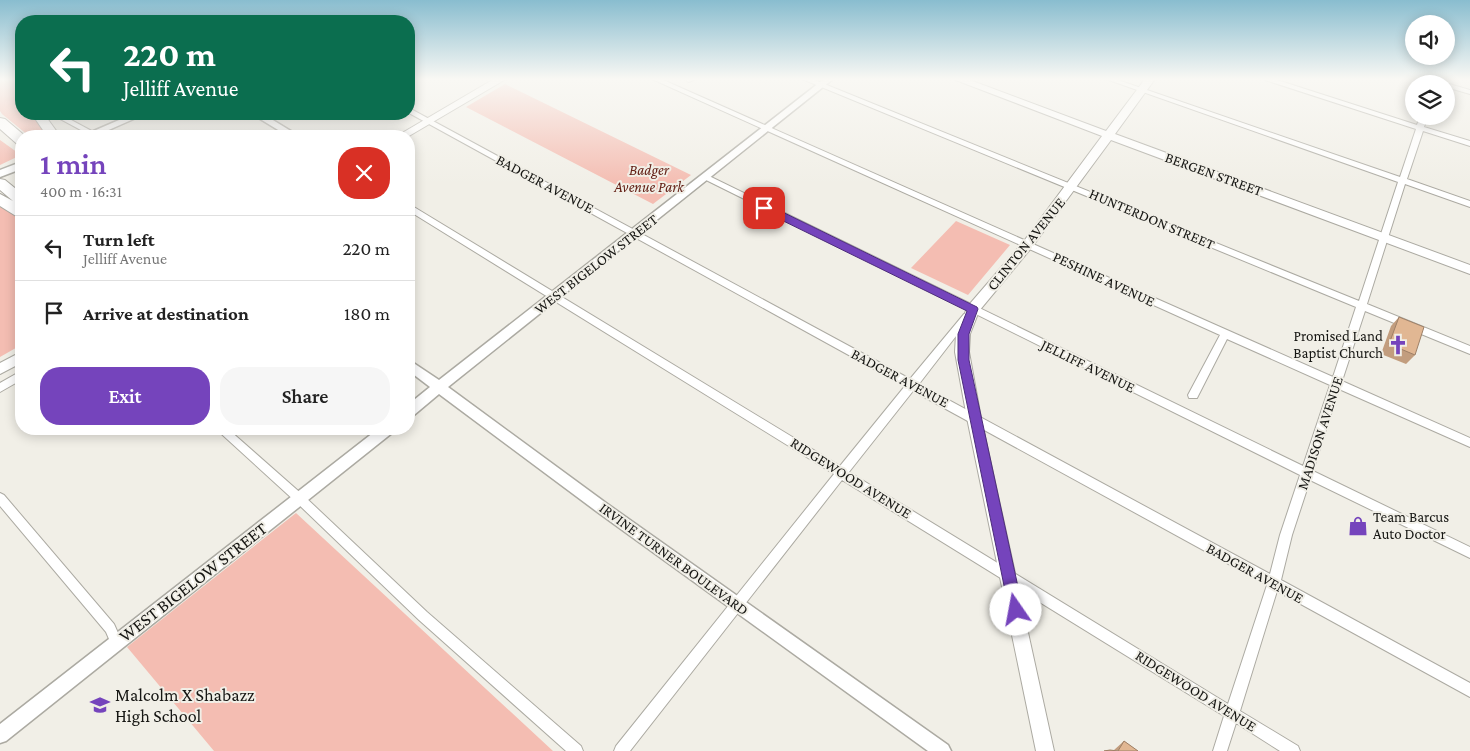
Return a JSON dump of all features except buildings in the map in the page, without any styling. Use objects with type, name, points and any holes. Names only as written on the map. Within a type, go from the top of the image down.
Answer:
[{"type":"highway","points":[[0,122],[15,135]]},
{"type":"highway","points":[[8,193],[15,204]]},
{"type":"main road","points":[[412,130],[440,114]]},
{"type":"main road","name":"BERGEN STREET","points":[[1053,114],[1470,270]]},
{"type":"main road","name":"CLINTON AVENUE","points":[[1046,751],[974,418],[962,343],[967,321],[973,309],[1028,244],[1124,114]]},
{"type":"main road","points":[[0,369],[15,360]]},
{"type":"street","name":"BADGER AVENUE","points":[[416,114],[1470,690]]},
{"type":"street","name":"PESHINE AVENUE","points":[[735,114],[882,182],[1028,244],[1470,443]]},
{"type":"street","name":"WEST BIGELOW STREET","points":[[415,406],[785,114]]},
{"type":"street","name":"HUNTERDON STREET","points":[[902,114],[1470,350]]},
{"type":"street","points":[[1212,114],[1470,204]]},
{"type":"street","points":[[1377,114],[1470,144]]},
{"type":"street","points":[[64,120],[82,130]]},
{"type":"street","points":[[105,130],[127,120]]},
{"type":"street","points":[[267,120],[284,130]]},
{"type":"street","name":"MADISON AVENUE","points":[[1220,751],[1274,582],[1286,535],[1421,125]]},
{"type":"street","points":[[0,174],[15,168]]},
{"type":"street","name":"JELLIFF AVENUE","points":[[706,178],[1470,554]]},
{"type":"street","name":"RIDGEWOOD AVENUE","points":[[415,211],[1293,751]]},
{"type":"street","points":[[621,751],[736,604],[973,309]]},
{"type":"street","points":[[1193,395],[1225,334]]},
{"type":"street","name":"IRVINE TURNER BOULEVARD","points":[[415,369],[736,604],[942,751]]},
{"type":"street","points":[[0,388],[15,379]]},
{"type":"street","points":[[228,435],[300,499],[423,616],[576,751]]},
{"type":"street","name":"WEST BIGELOW STREET","points":[[0,734],[380,435]]},
{"type":"street","points":[[0,498],[110,628],[116,642]]},
{"type":"green space","points":[[2,114],[15,114],[15,120],[39,120],[44,130],[22,130]]},
{"type":"green space","name":"Badger Avenue Park","points":[[480,114],[566,114],[691,175],[653,204]]},
{"type":"green space","points":[[0,140],[15,151],[15,158],[0,165]]},
{"type":"green space","points":[[0,206],[15,215],[15,348],[0,357]]},
{"type":"green space","points":[[956,221],[1010,245],[968,295],[911,268]]},
{"type":"green space","points":[[296,513],[553,751],[214,751],[127,647]]},
{"type":"place","name":"Promised Land Baptist Church","points":[[1398,345]]},
{"type":"place","name":"Team Barcus Auto Doctor","points":[[1358,526]]},
{"type":"place","name":"Malcolm X Shabazz High School","points":[[100,705]]},
{"type":"route","points":[[764,208],[973,309],[963,334],[963,360],[1016,610]]}]
